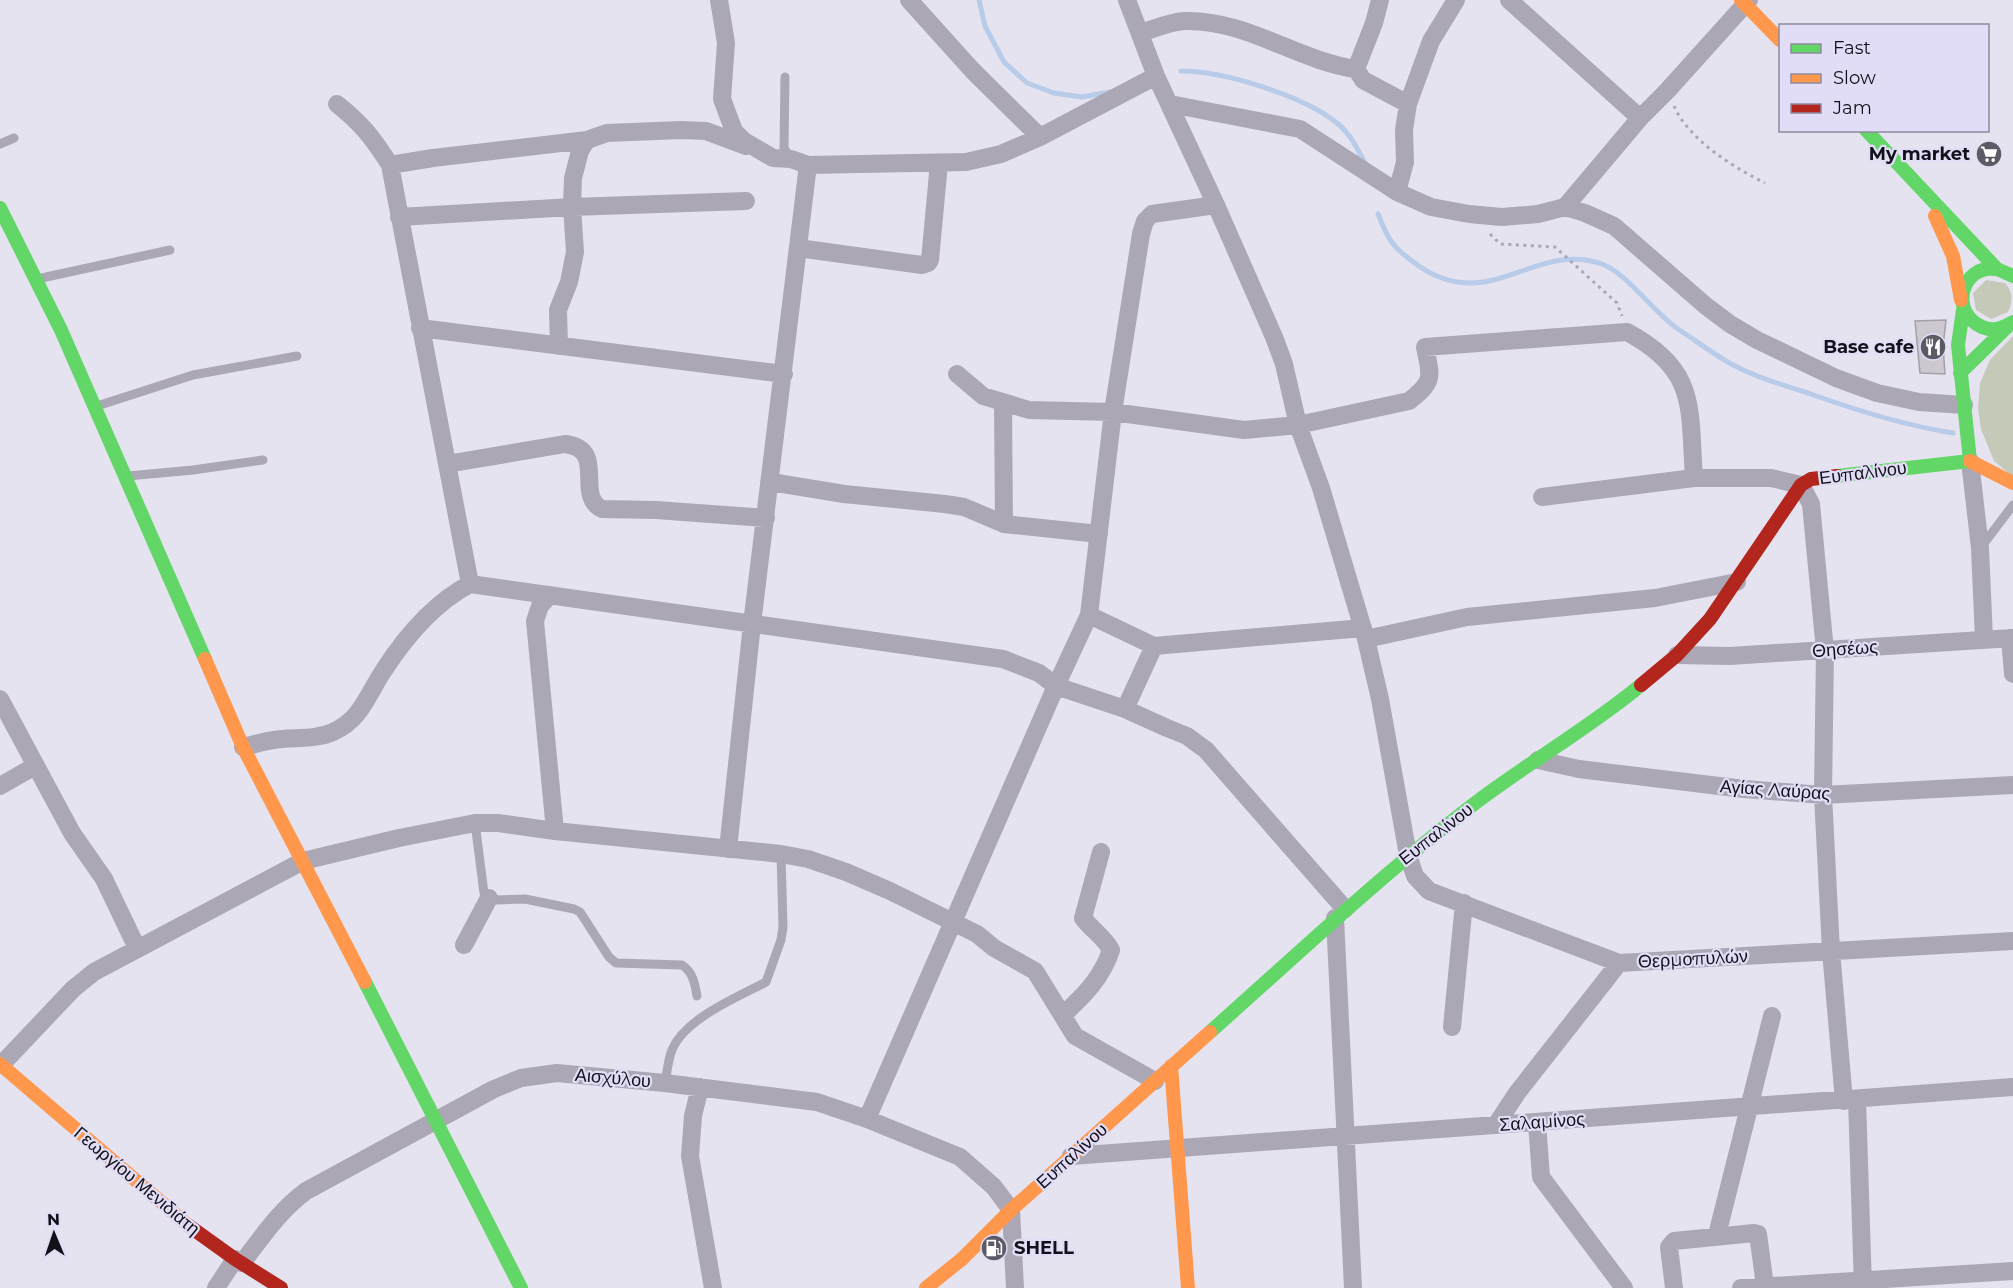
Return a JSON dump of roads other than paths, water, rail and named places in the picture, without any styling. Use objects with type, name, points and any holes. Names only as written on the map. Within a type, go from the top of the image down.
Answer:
[{"type":"street","points":[[718,0],[726,43],[722,99],[734,131],[759,151]]},
{"type":"street","points":[[909,0],[974,71],[1040,137]]},
{"type":"street","name":"Θερμοπυλών","points":[[1126,0],[1156,76],[1216,205],[1284,364],[1298,425],[1321,488],[1364,634],[1380,699],[1407,855],[1415,876],[1429,891],[1619,963],[2013,941]]},
{"type":"street","points":[[1356,69],[1374,23],[1380,0]]},
{"type":"street","points":[[1397,192],[1405,162],[1404,130],[1408,104],[1431,41],[1456,0]]},
{"type":"street","points":[[1509,0],[1640,118]]},
{"type":"street","points":[[1565,207],[1640,118],[1667,91],[1745,1],[1779,39]]},
{"type":"street","points":[[1140,33],[1184,21],[1243,30],[1337,66],[1356,69],[1363,80],[1408,104]]},
{"type":"street","points":[[390,165],[587,140],[607,133],[681,130],[706,132],[773,158],[800,162],[966,162],[1001,154],[1040,137],[1156,76]]},
{"type":"street","points":[[337,104],[357,119],[372,135],[390,165],[470,584]]},
{"type":"street","points":[[1170,104],[1300,129],[1397,192],[1431,207],[1502,217],[1538,214],[1565,207],[1600,219],[1614,226],[1706,306],[1757,340],[1836,378],[1877,393],[1965,410]]},
{"type":"street","points":[[1868,132],[1918,187],[2006,269]]},
{"type":"street","points":[[559,346],[558,310],[569,282],[575,252],[573,178],[580,151],[587,140]]},
{"type":"street","points":[[728,849],[752,624],[798,248],[800,162]]},
{"type":"street","points":[[798,248],[922,265],[928,263],[939,163]]},
{"type":"street","points":[[1918,187],[1951,249],[1960,283],[1962,306],[1974,324],[1990,330],[2011,323]]},
{"type":"street","points":[[399,217],[572,207],[746,201]]},
{"type":"street","points":[[867,1119],[1089,615],[1113,412],[1145,221],[1152,214],[1216,205]]},
{"type":"street","points":[[0,208],[50,306],[243,747],[437,1120],[521,1288]]},
{"type":"street","points":[[1984,639],[1980,548],[1958,345],[1964,286],[1968,279],[1981,270],[2006,269]]},
{"type":"street","points":[[1960,374],[2011,323]]},
{"type":"street","points":[[420,328],[784,374]]},
{"type":"street","points":[[957,374],[983,396],[1029,410],[1113,412],[1244,430],[1298,425],[1409,401],[1424,390],[1431,377],[1425,347],[1627,332],[1646,342],[1660,354],[1682,381],[1688,398],[1694,478]]},
{"type":"street","points":[[1003,403],[1004,524]]},
{"type":"street","points":[[447,464],[565,444],[575,445],[584,450],[591,498],[595,505],[602,509],[656,510],[766,519]]},
{"type":"street","points":[[1970,461],[2013,483]]},
{"type":"street","name":"Ευπαλίνου","points":[[926,1288],[962,1259],[1011,1210],[1407,855],[1479,799],[1539,760],[1625,698],[1677,655],[1710,619],[1737,582],[1801,485],[1811,479],[1970,461]]},
{"type":"street","points":[[1542,497],[1694,478],[1771,478],[1801,485],[1811,504],[1825,651],[1823,795],[1831,951],[1850,1100],[1863,1284]]},
{"type":"street","points":[[771,482],[844,494],[964,507],[1004,524],[1099,534]]},
{"type":"street","points":[[1089,615],[1154,646],[1364,634],[1467,618],[1655,598],[1737,582]]},
{"type":"street","points":[[243,747],[271,740],[331,733],[342,727],[362,709],[383,671],[413,631],[443,600],[470,584],[1003,659],[1039,673],[1056,686],[1125,709],[1186,736],[1206,750],[1340,914],[1345,1137],[1353,1288]]},
{"type":"street","points":[[550,595],[540,606],[535,621],[555,831]]},
{"type":"street","points":[[2011,638],[2013,674]]},
{"type":"street","name":"Θησέως","points":[[1677,655],[1730,656],[2011,638]]},
{"type":"street","points":[[1125,709],[1154,646]]},
{"type":"street","points":[[0,699],[72,833],[104,879],[137,948]]},
{"type":"street","name":"Αγίας Λαύρας","points":[[1539,760],[1579,768],[1744,789],[1823,795],[2013,785]]},
{"type":"street","points":[[0,786],[35,766]]},
{"type":"street","points":[[1,1065],[73,989],[94,972],[303,861],[475,823],[498,823],[781,854],[808,859],[846,872],[977,934],[994,948],[1035,971],[1075,1036],[1155,1081]]},
{"type":"street","points":[[1063,1015],[1091,989],[1107,964],[1111,950],[1105,939],[1090,928],[1083,918],[1101,852]]},
{"type":"street","points":[[464,945],[489,898]]},
{"type":"street","points":[[1452,1026],[1464,903]]},
{"type":"street","points":[[1496,1125],[1517,1093],[1619,963]]},
{"type":"street","points":[[1717,1235],[1772,1016]]},
{"type":"street","name":"Γεωργίου Μενιδιάτη","points":[[1,1065],[147,1193],[239,1261],[281,1288]]},
{"type":"street","points":[[1171,1066],[1188,1288]]},
{"type":"street","name":"Αισχύλου","points":[[216,1288],[288,1204],[306,1191],[494,1089],[540,1074],[557,1073],[665,1083],[817,1102],[867,1119],[960,1157],[994,1186],[1011,1210]]},
{"type":"street","points":[[700,1087],[693,1116],[690,1156],[713,1288]]},
{"type":"street","name":"Σαλαμίνος","points":[[1071,1156],[2013,1087]]},
{"type":"street","points":[[1537,1123],[1541,1177],[1624,1288]]},
{"type":"street","points":[[1011,1210],[1015,1288]]},
{"type":"street","points":[[1674,1288],[1671,1244],[1674,1241],[1754,1233],[1758,1234],[1765,1286]]},
{"type":"street","points":[[1741,1288],[1863,1284],[2013,1271]]},
{"type":"lane","points":[[785,77],[783,148],[800,162]]},
{"type":"lane","points":[[0,144],[14,138]]},
{"type":"lane","points":[[35,279],[170,250]]},
{"type":"lane","points":[[95,407],[193,375],[297,356]]},
{"type":"lane","points":[[126,476],[193,470],[263,460]]},
{"type":"lane","points":[[1980,548],[2013,505]]},
{"type":"lane","points":[[475,823],[484,893],[489,898],[496,900],[525,899],[574,909],[580,912],[609,957],[616,963],[682,965],[689,969],[697,996]]},
{"type":"lane","points":[[665,1083],[672,1049],[685,1031],[734,997],[766,982],[781,940],[783,927],[781,854]]},
{"type":"waterway","points":[[979,0],[985,26],[1004,62],[1027,83],[1054,93],[1082,97],[1110,92]]},
{"type":"waterway","points":[[1181,71],[1241,80],[1305,103],[1342,127],[1354,142],[1366,165]]},
{"type":"waterway","points":[[1378,214],[1389,238],[1403,254],[1419,266],[1444,279],[1468,283],[1490,281],[1555,261],[1578,259],[1602,264],[1631,284],[1678,329],[1739,368],[1773,382],[1861,411],[1915,426],[1953,433]]},
{"type":"place","name":"My market","points":[[1989,154]]},
{"type":"place","name":"Base cafe","points":[[1933,347]]},
{"type":"place","name":"SHELL","points":[[994,1248]]}]
